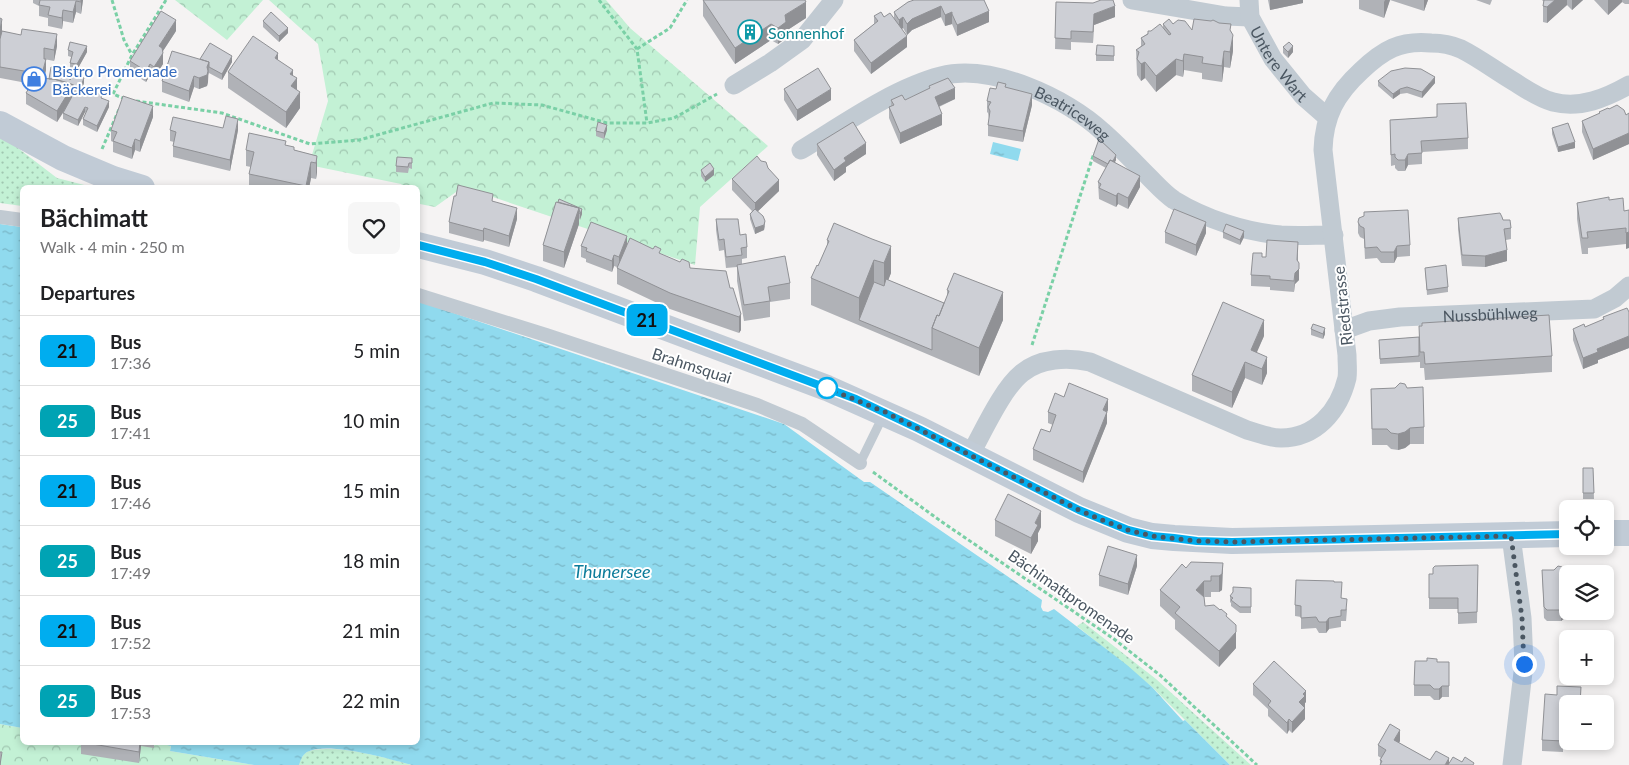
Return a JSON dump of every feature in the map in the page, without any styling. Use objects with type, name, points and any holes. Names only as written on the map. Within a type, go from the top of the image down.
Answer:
[{"type":"main road","points":[[0,124],[63,158],[133,185]]},
{"type":"main road","points":[[420,246],[485,262],[536,279],[815,383],[885,412],[1079,510],[1128,530],[1152,536],[1197,541],[1232,542],[1559,534]]},
{"type":"main road","points":[[1614,533],[1629,533]]},
{"type":"street","points":[[734,85],[770,63],[802,40],[834,0]]},
{"type":"street","points":[[1132,0],[1226,16],[1250,9]]},
{"type":"street","name":"Untere Wart","points":[[1250,9],[1273,59],[1302,96],[1327,117]]},
{"type":"street","name":"Riedstrasse","points":[[1023,371],[1043,363],[1063,359],[1090,362],[1247,430],[1271,437],[1293,436],[1309,431],[1322,424],[1335,408],[1347,376],[1347,355],[1323,150],[1327,117],[1350,80],[1377,56],[1394,46],[1414,41],[1440,43],[1460,49],[1536,96],[1552,102],[1580,104],[1600,99],[1629,85]]},
{"type":"street","name":"Beatriceweg","points":[[801,150],[904,90],[941,76],[965,74],[988,76],[1018,83],[1076,110],[1102,130],[1172,199],[1187,207],[1249,230],[1281,234],[1334,235]]},
{"type":"street","points":[[0,217],[20,220]]},
{"type":"street","name":"Nussbühlweg","points":[[1344,330],[1369,321],[1400,317],[1594,309],[1615,298],[1629,286]]},
{"type":"street","name":"Brahmsquai","points":[[420,296],[757,405],[802,424],[860,463]]},
{"type":"street","points":[[970,455],[1005,394],[1023,371]]},
{"type":"street","points":[[1511,536],[1522,618],[1524,664],[1512,765]]},
{"type":"lane","points":[[860,463],[885,412]]},
{"type":"path","points":[[112,0],[124,40],[132,55]]},
{"type":"path","points":[[166,0],[132,55],[113,94],[123,99],[222,113],[310,144],[359,140],[493,103],[542,105],[607,123],[647,123],[674,118],[734,85]]},
{"type":"path","points":[[599,0],[637,49],[647,123]]},
{"type":"path","points":[[637,49],[670,28],[687,0]]},
{"type":"path","points":[[101,152],[123,99]]},
{"type":"path","points":[[1023,371],[1102,130]]},
{"type":"path","name":"Bächimattpromenade","points":[[860,463],[942,522],[1114,639],[1162,676],[1257,765]]},
{"type":"green space","points":[[175,0],[263,0],[227,40]]},
{"type":"green space","points":[[269,0],[606,0],[630,28],[768,146],[700,207],[695,265],[463,187],[435,207],[420,204],[420,185],[402,185],[309,165],[328,101],[318,44]]},
{"type":"green space","points":[[0,138],[10,142],[57,178],[84,185],[20,185],[20,206],[0,203]]},
{"type":"green space","points":[[1083,622],[1156,679],[1251,765],[1230,765],[1152,687],[1077,626]]},
{"type":"green space","points":[[0,724],[20,728],[20,745],[171,745],[170,751],[254,765],[0,765]]},
{"type":"green space","points":[[326,749],[359,752],[412,765],[299,765],[303,756],[308,751]]},
{"type":"water","points":[[993,142],[1021,149],[1018,161],[990,154]]},
{"type":"water","points":[[0,224],[20,227],[20,728],[0,724]]},
{"type":"water","name":"Thunersee","points":[[420,302],[784,424],[864,482],[870,482],[1042,600],[1041,607],[1043,611],[1048,612],[1054,609],[1127,665],[1152,687],[1183,721],[1185,720],[1230,765],[412,765],[359,752],[317,749],[307,752],[299,765],[254,765],[170,751],[171,746],[167,745],[420,745]]},
{"type":"building","points":[[40,0],[81,0],[81,2],[76,1],[73,12],[63,10],[62,18],[48,15],[50,7],[39,5]]},
{"type":"building","points":[[703,0],[805,0],[806,2],[785,15],[786,22],[778,28],[771,24],[735,48]]},
{"type":"building","points":[[914,0],[984,0],[989,11],[957,25],[952,12],[945,15],[941,6],[912,19],[907,24],[903,17],[899,20],[894,12]]},
{"type":"building","points":[[1101,0],[1113,0],[1115,6],[1094,14],[1093,32],[1071,31],[1071,39],[1055,38],[1056,2],[1093,3]]},
{"type":"building","points":[[1544,0],[1555,0],[1547,7],[1543,6]]},
{"type":"building","points":[[161,11],[176,20],[159,46],[162,48],[163,53],[154,67],[150,64],[146,71],[130,61]]},
{"type":"building","points":[[271,12],[288,28],[279,36],[263,21]]},
{"type":"building","points":[[881,12],[884,17],[890,13],[907,36],[871,63],[854,40],[878,21],[874,16]]},
{"type":"building","points":[[1169,19],[1173,24],[1178,20],[1185,21],[1192,30],[1194,19],[1213,20],[1219,23],[1231,24],[1230,30],[1233,35],[1230,52],[1224,51],[1222,66],[1202,63],[1203,57],[1184,54],[1183,61],[1176,59],[1156,76],[1145,62],[1141,64],[1137,59],[1139,52],[1136,50],[1145,44],[1141,38],[1160,24],[1169,35],[1171,34],[1163,24]]},
{"type":"building","points":[[22,29],[57,34],[54,50],[44,48],[44,59],[46,59],[42,74],[0,67],[0,39],[2,31],[21,35]]},
{"type":"building","points":[[253,36],[278,53],[275,58],[293,70],[290,74],[297,78],[291,86],[300,92],[286,112],[228,72]]},
{"type":"building","points":[[70,42],[87,46],[77,64],[70,63],[73,52],[68,50]]},
{"type":"building","points":[[1289,42],[1293,46],[1288,52],[1283,47]]},
{"type":"building","points":[[210,43],[232,56],[222,74],[209,67],[209,62],[200,59]]},
{"type":"building","points":[[1097,45],[1114,46],[1114,56],[1096,55]]},
{"type":"building","points":[[172,51],[209,62],[207,75],[199,78],[194,76],[189,91],[162,81]]},
{"type":"building","points":[[51,67],[72,71],[70,80],[73,73],[84,78],[80,88],[69,83],[49,79]]},
{"type":"building","points":[[818,68],[831,89],[797,110],[784,89]]},
{"type":"building","points":[[1405,68],[1421,69],[1435,77],[1422,92],[1407,87],[1393,94],[1378,81],[1391,71]]},
{"type":"building","points":[[35,78],[54,79],[73,85],[57,111],[26,93]]},
{"type":"building","points":[[948,78],[955,88],[935,97],[942,114],[900,133],[889,107],[894,105],[891,100],[902,95],[905,100],[930,88],[929,86]]},
{"type":"building","points":[[998,82],[1006,84],[1005,87],[1032,94],[1023,131],[988,125],[990,111],[988,107],[991,102],[987,101],[990,88],[996,89]]},
{"type":"building","points":[[75,91],[96,93],[102,95],[101,98],[109,101],[97,126],[83,119],[88,108],[85,107],[78,120],[63,113]]},
{"type":"building","points":[[123,96],[153,106],[140,141],[135,139],[132,148],[113,141],[117,132],[111,130]]},
{"type":"building","points":[[1466,103],[1468,138],[1421,141],[1422,153],[1408,154],[1405,160],[1398,160],[1395,154],[1391,155],[1390,120],[1437,117],[1437,104]]},
{"type":"building","points":[[1617,105],[1624,110],[1626,115],[1629,113],[1629,133],[1593,149],[1582,121]]},
{"type":"building","points":[[226,116],[238,119],[230,160],[173,146],[176,132],[170,130],[173,117],[223,128]]},
{"type":"building","points":[[598,122],[607,125],[604,133],[596,131]]},
{"type":"building","points":[[853,122],[866,143],[844,158],[846,161],[834,170],[817,144]]},
{"type":"building","points":[[1568,123],[1575,142],[1558,147],[1552,128]]},
{"type":"building","points":[[249,133],[286,141],[285,145],[294,147],[294,150],[317,156],[316,163],[311,162],[306,185],[301,185],[249,174],[254,152],[246,150]]},
{"type":"building","points":[[1099,139],[1116,155],[1113,161],[1110,160],[1108,164],[1093,156]]},
{"type":"building","points":[[757,156],[761,161],[766,162],[768,168],[779,180],[755,203],[732,179]]},
{"type":"building","points":[[397,157],[412,158],[412,163],[409,163],[408,167],[396,166]]},
{"type":"building","points":[[1110,160],[1140,176],[1128,198],[1118,193],[1116,196],[1099,188],[1101,184],[1098,182]]},
{"type":"building","points":[[710,163],[714,169],[705,177],[701,170]]},
{"type":"building","points":[[458,185],[493,194],[492,201],[517,208],[509,236],[484,228],[483,231],[449,222]]},
{"type":"building","points":[[1609,197],[1609,200],[1623,198],[1624,211],[1629,210],[1629,232],[1626,233],[1626,228],[1587,232],[1588,238],[1582,238],[1577,203]]},
{"type":"building","points":[[559,199],[582,209],[580,214],[579,208],[558,202]]},
{"type":"building","points":[[556,202],[579,208],[564,252],[543,245]]},
{"type":"building","points":[[755,209],[763,216],[765,221],[764,225],[755,228],[750,214]]},
{"type":"building","points":[[1174,209],[1206,222],[1196,245],[1165,232]]},
{"type":"building","points":[[1408,210],[1410,245],[1397,246],[1394,252],[1381,252],[1377,247],[1365,248],[1364,228],[1358,222],[1359,218],[1364,216],[1364,212]]},
{"type":"building","points":[[1500,213],[1503,220],[1510,220],[1511,228],[1504,229],[1507,250],[1485,256],[1462,255],[1458,218]]},
{"type":"building","points":[[716,219],[738,219],[740,235],[746,234],[747,247],[741,248],[742,255],[726,257],[724,239],[719,240]]},
{"type":"building","points":[[591,222],[627,236],[619,257],[614,255],[612,261],[586,251],[587,248],[581,246]]},
{"type":"building","points":[[834,223],[891,246],[884,263],[874,260],[859,298],[811,278],[829,241],[827,240]]},
{"type":"building","points":[[1226,224],[1244,231],[1240,240],[1223,232]]},
{"type":"building","points":[[630,238],[653,249],[655,246],[661,249],[659,253],[680,262],[682,259],[689,262],[690,268],[726,271],[730,288],[733,288],[741,314],[739,317],[670,293],[617,268]]},
{"type":"building","points":[[1267,240],[1298,242],[1297,260],[1299,269],[1295,273],[1294,281],[1270,279],[1270,276],[1251,275],[1253,253],[1262,253],[1262,257],[1266,257]]},
{"type":"building","points":[[785,256],[790,283],[768,287],[770,301],[744,305],[737,265]]},
{"type":"building","points":[[1446,265],[1448,287],[1427,290],[1425,268]]},
{"type":"building","points":[[954,273],[1003,292],[979,348],[932,328],[949,291],[947,290]]},
{"type":"building","points":[[886,279],[944,303],[932,328],[932,350],[859,320],[874,282],[884,286]]},
{"type":"building","points":[[1223,302],[1264,320],[1251,350],[1267,357],[1262,369],[1245,362],[1232,392],[1192,375]]},
{"type":"building","points":[[1627,308],[1629,312],[1629,336],[1597,349],[1598,352],[1583,358],[1573,329],[1584,324],[1585,327],[1604,319],[1603,317]]},
{"type":"building","points":[[1549,315],[1552,356],[1425,364],[1424,352],[1420,352],[1419,326],[1422,326],[1422,323]]},
{"type":"building","points":[[1313,324],[1325,328],[1323,334],[1311,329]]},
{"type":"building","points":[[1419,337],[1419,356],[1380,359],[1379,340]]},
{"type":"building","points":[[1069,383],[1108,399],[1103,410],[1107,412],[1083,472],[1033,449],[1041,429],[1050,432],[1056,415],[1048,412],[1055,393],[1064,397]]},
{"type":"building","points":[[1400,383],[1405,384],[1407,388],[1423,387],[1424,427],[1410,428],[1398,434],[1391,433],[1387,429],[1372,429],[1371,389],[1395,388]]},
{"type":"building","points":[[1583,468],[1593,468],[1594,493],[1583,493]]},
{"type":"building","points":[[1008,494],[1041,511],[1035,523],[1038,525],[1031,538],[995,520]]},
{"type":"building","points":[[1108,546],[1137,555],[1128,584],[1099,575]]},
{"type":"building","points":[[1191,562],[1223,563],[1222,574],[1211,576],[1211,581],[1204,581],[1196,590],[1204,597],[1205,606],[1214,605],[1221,609],[1236,625],[1236,632],[1219,651],[1175,613],[1180,607],[1160,590],[1182,564],[1186,568]]},
{"type":"building","points":[[1478,565],[1477,612],[1458,613],[1458,598],[1429,598],[1429,574],[1433,574],[1435,566]]},
{"type":"building","points":[[1559,566],[1559,610],[1547,610],[1544,607],[1542,570],[1554,570]]},
{"type":"building","points":[[1296,580],[1342,582],[1341,598],[1347,599],[1346,610],[1341,610],[1341,616],[1329,618],[1326,622],[1319,622],[1316,617],[1301,618],[1301,606],[1295,605]]},
{"type":"building","points":[[1233,587],[1251,588],[1251,607],[1240,607],[1231,600],[1233,598],[1230,596],[1233,592]]},
{"type":"building","points":[[1427,658],[1437,659],[1437,662],[1449,662],[1449,686],[1434,689],[1430,685],[1414,685],[1415,661],[1427,661]]},
{"type":"building","points":[[1274,661],[1306,691],[1303,694],[1305,696],[1299,702],[1305,708],[1292,722],[1289,719],[1287,723],[1268,705],[1271,701],[1253,684]]},
{"type":"building","points":[[1557,686],[1581,687],[1581,695],[1559,695],[1559,741],[1542,740],[1545,694],[1557,695]]},
{"type":"building","points":[[1390,724],[1400,730],[1394,740],[1430,760],[1436,751],[1449,758],[1445,765],[1380,765],[1382,761],[1380,760],[1386,750],[1378,745]]},
{"type":"building","points":[[98,745],[140,745],[139,752]]},
{"type":"building","points":[[1453,757],[1462,762],[1465,757],[1474,763],[1473,765],[1448,765]]},
{"type":"bus line","name":"21","points":[[420,245],[485,262],[536,279],[856,399],[1079,510],[1128,530],[1152,536],[1197,541],[1232,542],[1559,534]]},
{"type":"place","name":"Sonnenhof","points":[[750,32]]},
{"type":"place","name":"Bistro Promenade Bäckerei","points":[[34,79]]},
{"type":"route","points":[[827,388],[885,412],[1079,510],[1128,530],[1152,536],[1197,541],[1232,542],[1511,536],[1522,618],[1524,664]]}]
